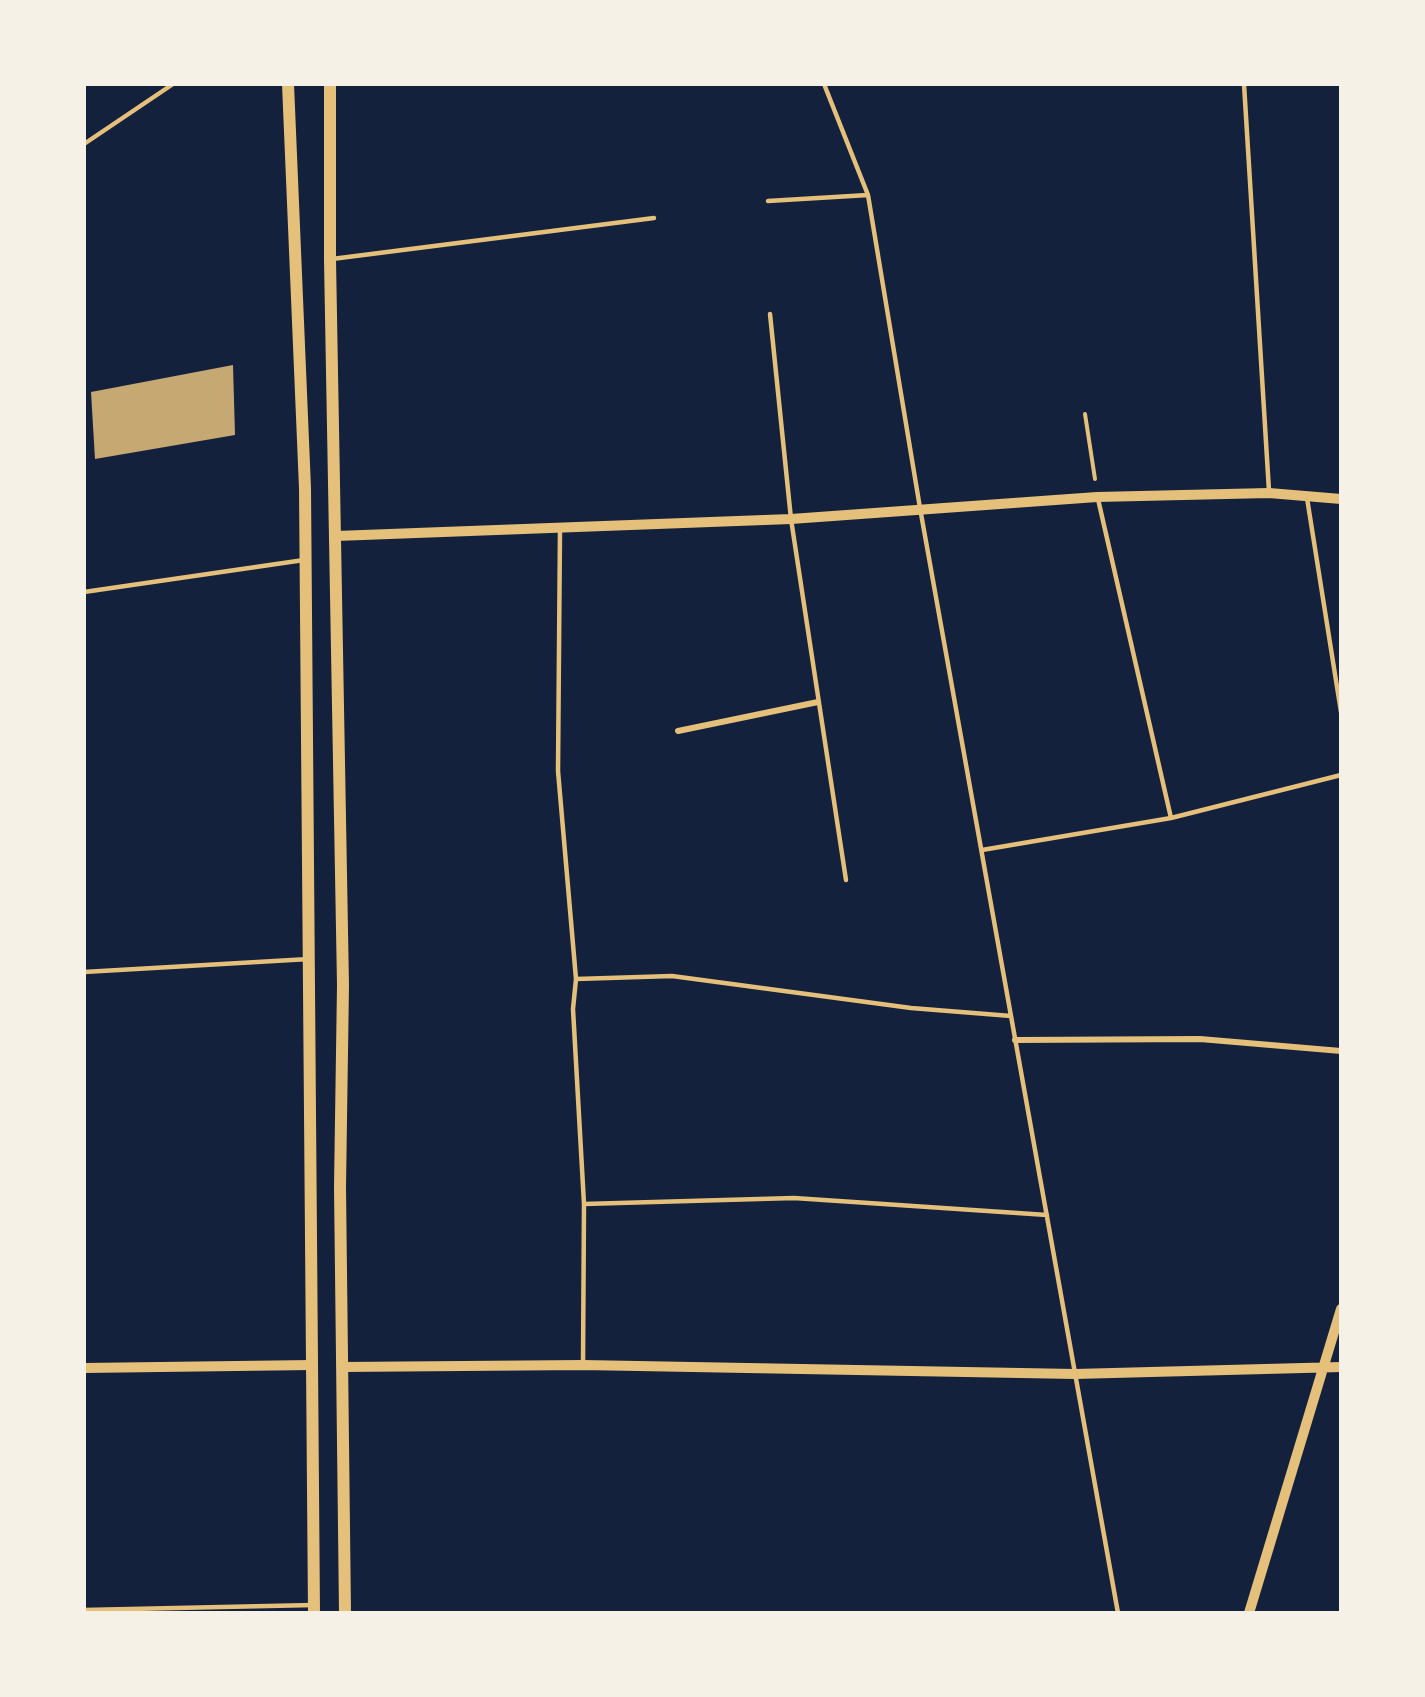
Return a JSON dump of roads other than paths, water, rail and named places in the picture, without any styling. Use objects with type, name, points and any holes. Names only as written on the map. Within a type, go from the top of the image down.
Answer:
[{"type":"main road","points":[[288,84],[305,488],[314,1609]]},
{"type":"main road","points":[[330,84],[330,260],[343,985],[340,1187],[345,1613]]},
{"type":"street","points":[[336,536],[791,519],[1097,496],[1269,493],[1341,499]]},
{"type":"street","points":[[678,731],[818,702]]},
{"type":"street","points":[[1015,1040],[1200,1039],[1341,1051]]},
{"type":"street","points":[[1249,1613],[1341,1309]]},
{"type":"street","points":[[84,1368],[312,1365]]},
{"type":"street","points":[[342,1367],[583,1365],[1075,1374],[1341,1366]]},
{"type":"lane","points":[[84,144],[173,84]]},
{"type":"lane","points":[[824,84],[868,195],[921,508],[1118,1613]]},
{"type":"lane","points":[[1244,84],[1269,493]]},
{"type":"lane","points":[[768,201],[868,195]]},
{"type":"lane","points":[[330,260],[654,218]]},
{"type":"lane","points":[[770,314],[791,519],[846,880]]},
{"type":"lane","points":[[1097,496],[1171,818]]},
{"type":"lane","points":[[1307,496],[1341,712]]},
{"type":"lane","points":[[560,529],[558,771],[576,979],[573,1009],[584,1204],[583,1365]]},
{"type":"lane","points":[[84,592],[305,560]]},
{"type":"lane","points":[[982,850],[1171,818],[1341,775]]},
{"type":"lane","points":[[84,972],[310,959]]},
{"type":"lane","points":[[576,979],[672,976],[911,1008],[1011,1016]]},
{"type":"lane","points":[[584,1204],[794,1198],[1047,1215]]},
{"type":"lane","points":[[84,1610],[314,1609]]}]
